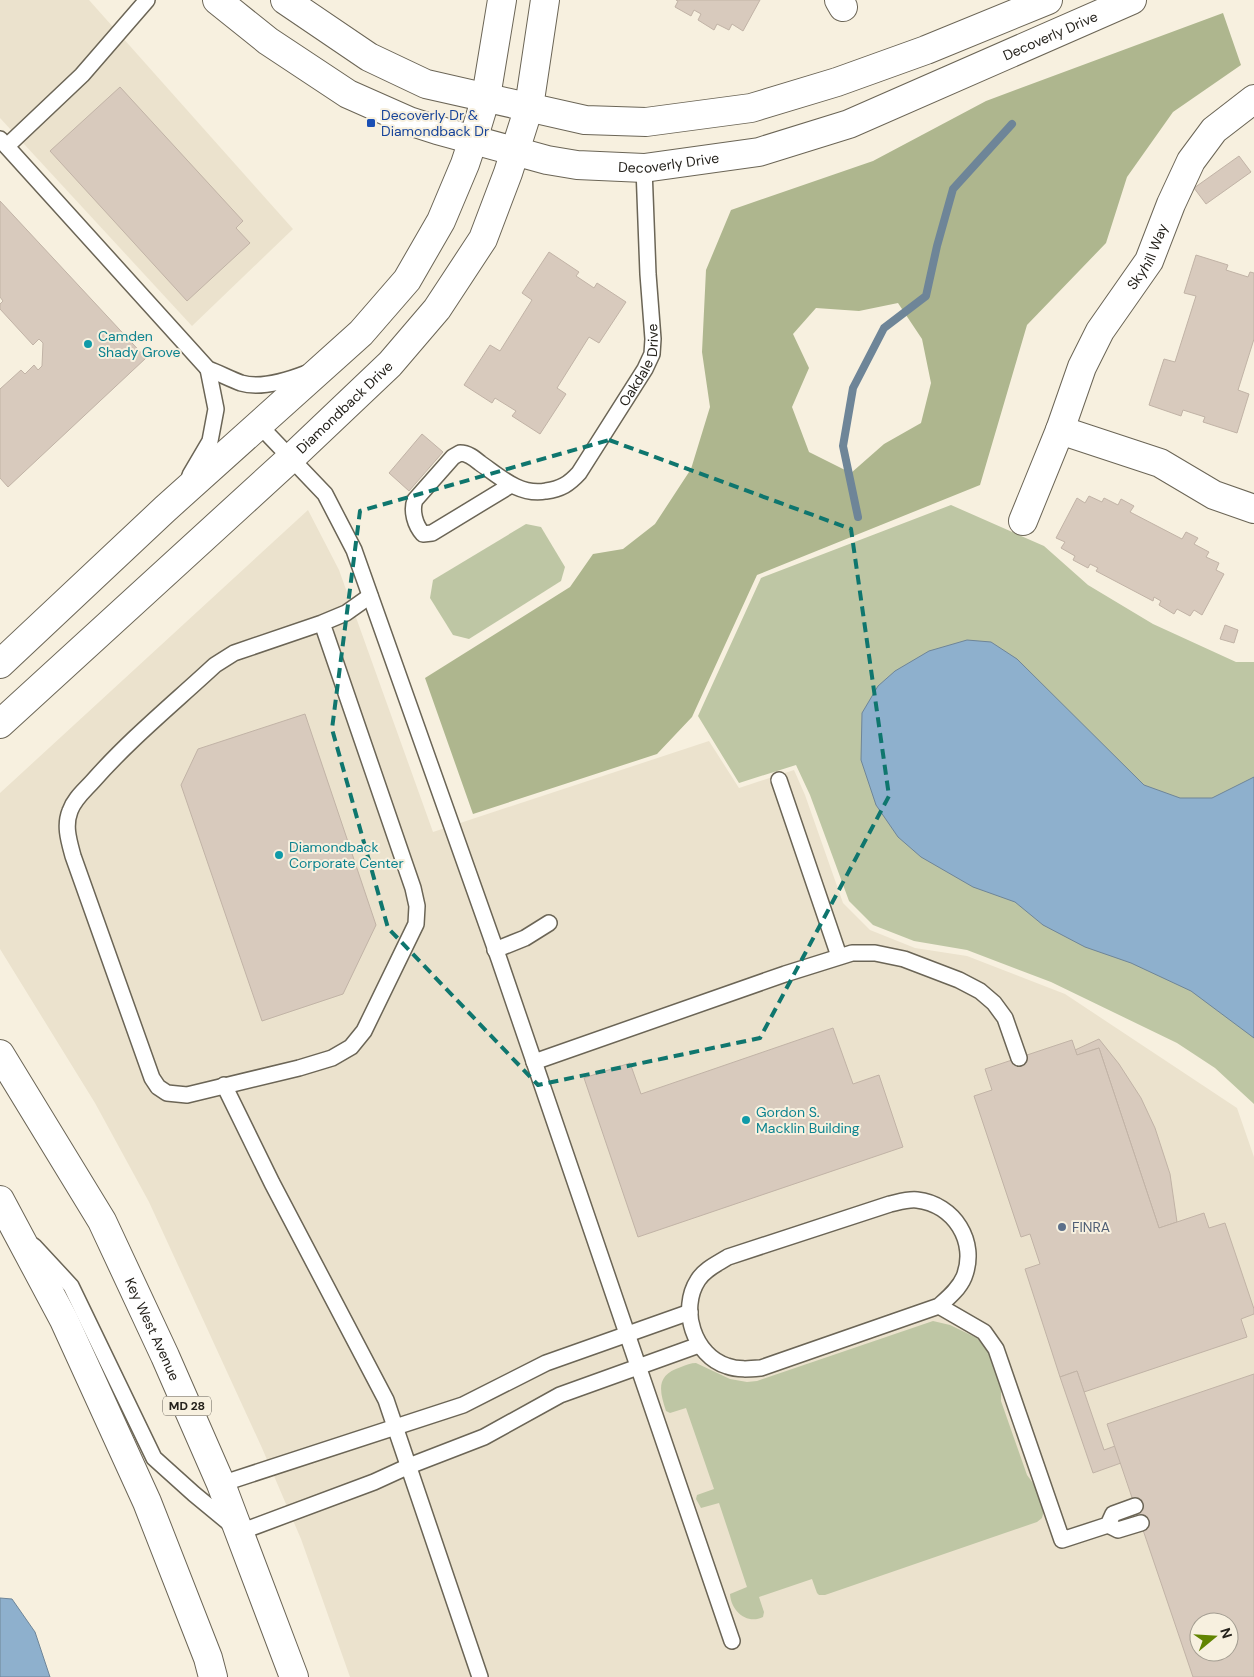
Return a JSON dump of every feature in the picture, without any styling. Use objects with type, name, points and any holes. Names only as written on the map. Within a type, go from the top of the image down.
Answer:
[{"type":"street","name":"Decoverly Drive","points":[[217,0],[268,41],[348,94],[409,121],[547,160],[577,165],[644,168],[759,152],[850,124],[1132,0]]},
{"type":"street","points":[[285,0],[369,57],[426,84],[585,120],[646,122],[751,108],[838,82],[926,50],[1048,0]]},
{"type":"street","points":[[0,664],[87,580],[362,332],[407,280],[441,222],[465,164],[486,97],[502,0]]},
{"type":"street","name":"Diamondback Drive","points":[[0,724],[291,458],[390,364],[438,309],[483,240],[515,151],[529,107],[545,0]]},
{"type":"street","points":[[926,50],[942,82]]},
{"type":"street","name":"Skyhill Way","points":[[1023,520],[1060,430],[1082,367],[1100,331],[1126,296],[1148,261],[1191,161],[1214,130],[1254,99]]},
{"type":"street","points":[[1060,430],[1160,463],[1214,495],[1254,509]]},
{"type":"street","name":"Key West Avenue","points":[[0,1054],[102,1221],[165,1356],[221,1484],[294,1677]]},
{"type":"street","points":[[6,1212],[64,1320],[147,1502],[208,1658],[213,1677]]},
{"type":"lane","points":[[147,0],[92,64],[2,141],[208,369],[243,384],[271,384],[291,379],[322,367]]},
{"type":"lane","name":"Oakdale Drive","points":[[511,485],[432,533],[424,534],[418,528],[412,508],[415,500],[456,454],[465,453],[469,455],[511,485],[525,490],[542,492],[560,489],[571,483],[579,473],[619,411],[645,369],[650,357],[653,338],[648,274],[644,168]]},
{"type":"lane","points":[[165,509],[195,468],[210,441],[216,409],[208,369]]},
{"type":"lane","points":[[259,425],[325,494],[354,550],[534,1062],[732,1641]]},
{"type":"lane","points":[[322,623],[413,888],[418,906],[416,924],[364,1031],[351,1047],[332,1058],[264,1077],[188,1095],[166,1093],[158,1087],[152,1078],[73,856],[67,823],[70,810],[76,799],[111,761],[215,666],[234,653],[346,613],[370,596]]},
{"type":"lane","points":[[779,780],[839,956]]},
{"type":"lane","points":[[495,950],[525,938],[549,923]]},
{"type":"lane","points":[[534,1062],[852,953],[875,953],[904,959],[960,980],[973,988],[994,1003],[1005,1018],[1019,1058]]},
{"type":"lane","points":[[224,1085],[272,1183],[386,1400],[480,1677]]},
{"type":"lane","points":[[914,1200],[933,1204],[950,1215],[963,1231],[968,1246],[968,1263],[964,1278],[956,1290],[939,1306],[761,1368],[740,1369],[726,1366],[711,1359],[699,1345],[692,1329],[690,1312],[692,1294],[698,1280],[708,1268],[728,1257],[890,1204],[914,1200]]},
{"type":"lane","points":[[6,1212],[71,1286],[154,1458],[240,1532],[374,1482],[409,1466],[484,1437],[560,1395],[699,1345]]},
{"type":"lane","points":[[939,1306],[984,1332],[996,1348],[1062,1540],[1108,1525],[1118,1530],[1141,1523]]},
{"type":"lane","points":[[221,1484],[463,1404],[546,1363],[690,1312]]},
{"type":"lane","points":[[1108,1525],[1113,1514],[1135,1506]]},
{"type":"highlighted area","points":[[609,440],[851,529],[889,796],[760,1038],[538,1085],[388,928],[332,729],[360,511]]},
{"type":"shaded area","points":[[0,0],[89,0],[293,229],[192,326],[0,118]]},
{"type":"shaded area","points":[[308,510],[339,570],[433,832],[709,741],[739,788],[794,770],[805,795],[843,903],[870,930],[915,948],[967,956],[1065,994],[1237,1108],[1254,1157],[1254,1677],[350,1677],[301,1539],[262,1448],[149,1202],[95,1103],[0,949],[0,793]]},
{"type":"green space","points":[[1223,13],[1241,65],[1173,112],[1127,177],[1106,243],[1027,325],[980,485],[757,575],[692,717],[657,754],[473,814],[425,678],[570,587],[593,554],[623,549],[655,524],[691,469],[710,407],[702,352],[706,270],[731,210],[873,161],[986,101]],"holes":[[[898,303],[922,339],[931,383],[921,423],[884,444],[851,473],[809,452],[792,407],[809,368],[793,334],[816,308],[859,311]]]},
{"type":"green space","points":[[951,505],[1044,546],[1088,585],[1153,624],[1236,662],[1254,662],[1254,1104],[1215,1068],[1177,1043],[1051,982],[967,950],[914,941],[873,925],[849,901],[810,795],[796,765],[739,783],[698,716],[761,578]]},
{"type":"green space","points":[[526,524],[541,527],[565,567],[561,581],[469,639],[453,635],[430,598],[433,580]]},
{"type":"green space","points":[[933,1321],[950,1325],[977,1338],[988,1351],[1001,1386],[1001,1401],[1027,1475],[1037,1489],[1042,1501],[1042,1518],[1037,1522],[825,1595],[817,1593],[812,1579],[759,1597],[764,1612],[763,1617],[751,1619],[741,1615],[733,1606],[730,1594],[747,1587],[719,1503],[701,1508],[696,1499],[697,1495],[714,1489],[686,1408],[670,1413],[666,1411],[661,1390],[663,1379],[673,1370],[696,1363],[730,1379],[747,1382],[757,1381]]},
{"type":"water","points":[[967,640],[991,642],[1017,659],[1144,785],[1180,798],[1212,798],[1254,777],[1254,1038],[1191,991],[1131,963],[1085,947],[1043,925],[1015,902],[973,887],[921,857],[898,837],[876,805],[861,760],[862,713],[878,686],[895,671],[929,651]]},
{"type":"water","points":[[0,1598],[12,1599],[35,1632],[50,1677],[0,1677]]},
{"type":"building","points":[[676,0],[760,0],[743,31],[732,24],[729,30],[717,24],[714,30],[698,20],[701,14],[694,10],[691,16],[675,7],[678,1]]},
{"type":"building","points":[[120,87],[243,221],[236,228],[250,243],[187,301],[50,151]]},
{"type":"building","points":[[1239,156],[1251,172],[1206,204],[1194,188]]},
{"type":"building","name":"Camden Shady Grove","points":[[0,201],[146,358],[8,487],[0,478],[0,389],[21,370],[25,374],[34,365],[38,370],[42,366],[43,343],[39,339],[33,345],[0,309],[0,304],[3,301],[0,297]]},
{"type":"building","points":[[549,252],[579,272],[576,276],[594,288],[597,283],[626,302],[599,343],[589,337],[557,388],[566,394],[540,434],[512,416],[516,411],[495,398],[492,403],[464,385],[490,345],[500,351],[532,300],[522,293]]},
{"type":"building","points":[[1196,255],[1228,265],[1226,270],[1248,277],[1250,272],[1254,273],[1254,339],[1238,390],[1249,394],[1237,433],[1203,422],[1205,417],[1183,410],[1181,416],[1149,405],[1164,359],[1175,362],[1196,296],[1184,293]]},
{"type":"building","points":[[422,434],[443,452],[409,491],[389,473]]},
{"type":"building","points":[[1089,496],[1102,502],[1104,498],[1118,505],[1121,499],[1134,506],[1130,512],[1182,539],[1186,532],[1198,538],[1194,544],[1209,552],[1206,557],[1219,563],[1216,570],[1224,574],[1202,615],[1194,610],[1190,616],[1177,609],[1174,614],[1159,605],[1161,601],[1154,597],[1153,601],[1096,571],[1098,568],[1090,564],[1088,568],[1073,560],[1075,556],[1061,548],[1065,542],[1056,538],[1077,498],[1085,503]]},
{"type":"building","points":[[1225,625],[1238,630],[1234,643],[1220,639]]},
{"type":"building","name":"Diamondback Corporate Center","points":[[305,714],[376,925],[343,994],[262,1021],[181,785],[198,749]]},
{"type":"building","name":"Gordon S. Macklin Building","points":[[833,1028],[853,1084],[879,1075],[903,1147],[638,1237],[584,1078],[630,1063],[641,1094]]},
{"type":"building","points":[[1099,1039],[1119,1064],[1141,1098],[1155,1128],[1170,1174],[1177,1222],[1159,1228],[1099,1048],[1077,1055],[1075,1050]]},
{"type":"building","points":[[1072,1040],[1077,1055],[1099,1048],[1159,1228],[1204,1213],[1209,1228],[1225,1223],[1254,1309],[1254,1314],[1241,1319],[1247,1337],[1084,1392],[1077,1371],[1060,1377],[1025,1269],[1040,1264],[1030,1234],[1021,1237],[974,1096],[992,1090],[985,1069]]},
{"type":"building","points":[[1077,1371],[1104,1450],[1115,1446],[1121,1463],[1093,1473],[1060,1377]]},
{"type":"building","points":[[1254,1374],[1254,1677],[1193,1677],[1107,1424]]},
{"type":"waterway","points":[[858,517],[843,446],[853,388],[884,328],[926,296],[937,246],[953,189],[1012,124]]},
{"type":"place","name":"Decoverly Dr & Diamondback Dr","points":[[371,123]]},
{"type":"place","name":"Camden Shady Grove","points":[[88,344]]},
{"type":"place","name":"Diamondback Corporate Center","points":[[279,855]]},
{"type":"place","name":"Gordon S. Macklin Building","points":[[746,1120]]},
{"type":"place","name":"FINRA","points":[[1062,1227]]}]
